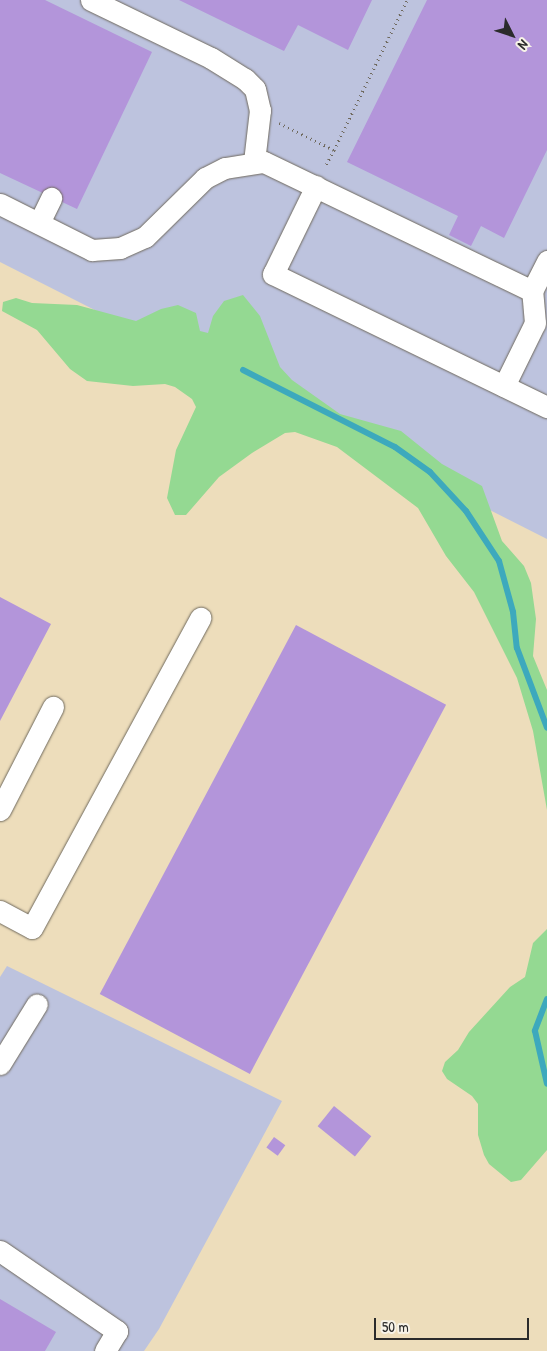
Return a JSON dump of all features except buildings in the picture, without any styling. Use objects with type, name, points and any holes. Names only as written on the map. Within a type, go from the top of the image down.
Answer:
[{"type":"lane","points":[[91,0],[211,58],[245,79],[254,89],[261,119],[254,162]]},
{"type":"lane","points":[[0,204],[92,250],[120,248],[145,237],[205,178],[225,168],[254,162],[275,164],[316,186],[532,291]]},
{"type":"lane","points":[[316,186],[273,274],[547,407]]},
{"type":"lane","points":[[39,223],[51,198]]},
{"type":"lane","points":[[504,386],[536,323],[532,291],[547,261]]},
{"type":"lane","points":[[0,911],[32,928],[200,618]]},
{"type":"lane","points":[[0,810],[53,707]]},
{"type":"lane","points":[[0,1064],[37,1004]]},
{"type":"lane","points":[[0,1251],[117,1330],[105,1351]]},
{"type":"path","points":[[316,186],[407,0]]},
{"type":"path","points":[[261,119],[277,122],[334,150]]},
{"type":"shaded area","points":[[0,0],[547,0],[547,539],[0,262]]},
{"type":"shaded area","points":[[7,966],[282,1101],[159,1329],[144,1351],[0,1351],[0,977]]},
{"type":"green space","points":[[243,295],[260,316],[280,367],[292,380],[340,414],[401,431],[442,464],[482,486],[502,541],[524,566],[531,583],[536,619],[533,656],[547,690],[547,810],[533,731],[517,678],[474,592],[446,556],[418,508],[337,447],[295,432],[285,433],[252,453],[219,477],[186,515],[175,515],[167,498],[176,450],[196,407],[192,399],[175,387],[165,384],[133,386],[87,381],[70,369],[37,330],[2,311],[3,302],[16,298],[32,303],[77,305],[136,321],[161,309],[178,305],[196,313],[200,331],[208,333],[213,316],[224,301]]},
{"type":"green space","points":[[547,929],[547,1150],[521,1180],[511,1182],[489,1164],[484,1155],[478,1135],[478,1104],[472,1096],[447,1079],[442,1071],[445,1062],[458,1050],[469,1032],[510,987],[525,977],[533,943]]},
{"type":"waterway","points":[[243,370],[395,447],[430,472],[466,511],[499,561],[513,612],[517,648],[547,728]]},
{"type":"waterway","points":[[547,999],[535,1031],[547,1084]]}]
